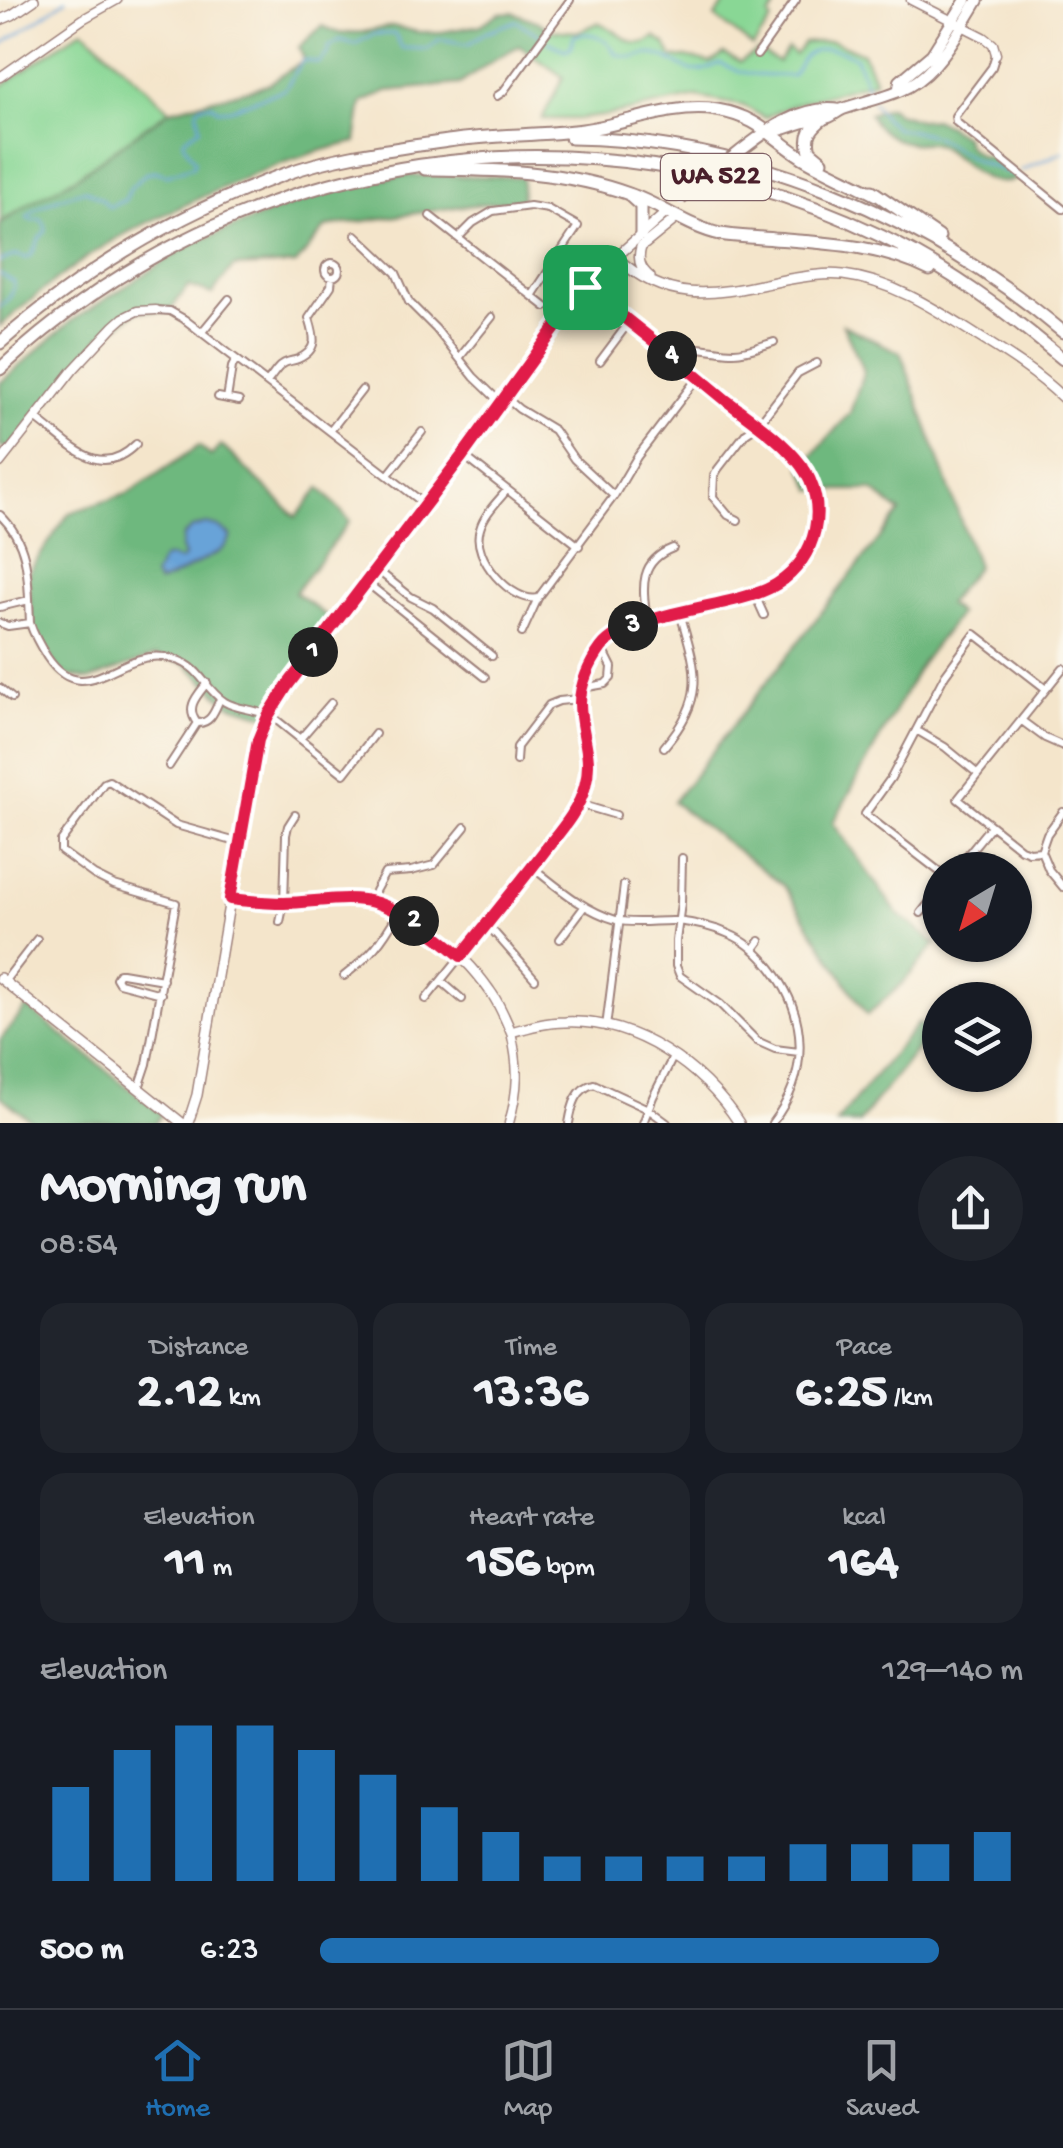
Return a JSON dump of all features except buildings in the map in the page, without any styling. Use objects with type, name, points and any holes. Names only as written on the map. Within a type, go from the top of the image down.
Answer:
[{"type":"highway","points":[[507,137],[584,130],[699,108],[748,118],[809,161],[876,195]]},
{"type":"highway","points":[[824,118],[809,135],[811,154],[960,250],[979,268]]},
{"type":"highway","name":"WA 522","points":[[0,343],[90,272],[205,208],[287,173],[452,140],[507,137],[595,138],[653,145],[731,160],[838,194],[979,268],[1063,332]]},
{"type":"highway","name":"WA 522","points":[[0,369],[69,310],[134,267],[242,214],[307,191],[391,169],[444,160],[518,157],[647,164],[693,171],[764,190],[853,223],[927,260],[970,287],[1063,359]]},
{"type":"highway","points":[[391,169],[518,170],[564,176],[623,192],[725,235],[874,249],[920,266],[1010,317]]},
{"type":"highway","points":[[623,192],[641,206],[641,235]]},
{"type":"main road","points":[[0,20],[34,0]]},
{"type":"main road","points":[[957,24],[966,0]]},
{"type":"main road","points":[[768,132],[824,118],[899,88],[900,82],[932,54],[978,0]]},
{"type":"main road","points":[[664,288],[642,270],[639,254],[641,247],[673,214],[681,198],[774,126],[794,116],[829,108],[842,110]]},
{"type":"main road","points":[[673,214],[616,257],[642,278],[664,288],[697,294],[812,275],[842,274],[873,281],[934,308],[1027,367],[1063,398]]},
{"type":"main road","points":[[2,980],[185,1123],[198,1095],[230,899],[375,903],[438,936],[461,956],[491,992],[512,1032],[568,1021],[606,1027],[650,1042],[697,1073],[739,1123]]},
{"type":"street","points":[[0,77],[117,0]]},
{"type":"street","points":[[497,96],[504,92],[570,0]]},
{"type":"street","points":[[757,55],[796,0]]},
{"type":"street","points":[[911,0],[993,44],[996,54],[992,67],[955,120],[1063,209]]},
{"type":"street","points":[[458,238],[493,211],[530,206],[548,208],[578,226],[532,296]]},
{"type":"street","points":[[430,216],[546,306]]},
{"type":"street","points":[[356,234],[396,273],[409,302],[466,368],[503,400],[554,430],[574,459],[614,496]]},
{"type":"street","points":[[230,899],[256,750],[269,715],[585,287],[616,257]]},
{"type":"street","points":[[426,999],[579,804],[588,770],[582,688],[587,672],[610,637],[647,621],[754,595],[776,584],[804,558],[816,528],[816,505],[809,480],[792,455],[630,321],[554,265]]},
{"type":"street","points":[[267,382],[284,363],[300,358],[312,348],[315,333],[309,318],[331,286],[332,277]]},
{"type":"street","points":[[201,333],[229,299]]},
{"type":"street","points":[[0,463],[74,370],[123,318],[137,311],[170,311],[426,504]]},
{"type":"street","points":[[460,357],[492,316]]},
{"type":"street","points":[[600,361],[630,321]]},
{"type":"street","points":[[670,354],[681,347],[732,352],[774,342]]},
{"type":"street","points":[[236,359],[222,398],[238,400]]},
{"type":"street","points":[[738,520],[713,496],[714,476],[798,373],[818,362]]},
{"type":"street","points":[[522,633],[538,598],[626,479],[636,457],[698,377]]},
{"type":"street","points":[[331,430],[362,390]]},
{"type":"street","points":[[35,418],[98,461],[122,457],[136,444]]},
{"type":"street","points":[[388,475],[422,432]]},
{"type":"street","points":[[463,455],[579,546]]},
{"type":"street","points":[[508,490],[480,528],[480,552],[495,576],[524,598],[538,598]]},
{"type":"street","points":[[0,515],[21,544],[28,573],[30,623],[38,644],[53,666],[68,678],[89,680],[155,656],[185,663],[196,670],[220,699],[269,715],[344,774],[375,734]]},
{"type":"street","points":[[647,621],[644,574],[660,553],[672,548]]},
{"type":"street","points":[[376,570],[492,656]]},
{"type":"street","points":[[366,582],[485,677]]},
{"type":"street","points":[[754,595],[764,615]]},
{"type":"street","points":[[0,607],[29,600]]},
{"type":"street","points":[[664,746],[675,734],[695,691],[694,659],[680,613]]},
{"type":"street","points":[[0,624],[30,623]]},
{"type":"street","points":[[922,858],[865,814],[891,778],[945,675],[975,634],[1046,689]]},
{"type":"street","points":[[582,688],[604,684],[610,678],[612,667],[602,647]]},
{"type":"street","points":[[1041,850],[1021,850],[958,799],[1063,668]]},
{"type":"street","points":[[197,723],[191,706],[207,683]]},
{"type":"street","points":[[0,688],[12,698]]},
{"type":"street","points":[[197,723],[210,720],[220,699]]},
{"type":"street","points":[[516,761],[517,747],[549,705],[559,700],[580,699]]},
{"type":"street","points":[[300,740],[330,703]]},
{"type":"street","points":[[1021,720],[1044,738],[1063,746]]},
{"type":"street","points":[[170,766],[197,723]]},
{"type":"street","points":[[916,730],[978,774]]},
{"type":"street","points":[[139,1088],[145,1075],[176,903],[114,885],[94,875],[62,851],[60,841],[104,783],[110,782],[176,825],[240,842]]},
{"type":"street","points":[[579,804],[616,815]]},
{"type":"street","points":[[1063,812],[1046,834],[1041,850],[1049,870],[1063,887]]},
{"type":"street","points":[[280,922],[286,835],[296,816]]},
{"type":"street","points":[[375,903],[375,891],[385,873],[434,865],[466,826]]},
{"type":"street","points":[[970,852],[991,826]]},
{"type":"street","points":[[682,858],[676,966],[680,976],[720,1004],[766,1047],[798,1052]]},
{"type":"street","points":[[532,867],[584,907],[620,921],[679,921],[730,934],[754,950],[782,982],[798,1019],[797,1072],[790,1095],[772,1123]]},
{"type":"street","points":[[606,1027],[624,886]]},
{"type":"street","points":[[560,940],[584,907]]},
{"type":"street","points":[[344,976],[369,957],[398,913]]},
{"type":"street","points":[[487,924],[536,979]]},
{"type":"street","points":[[2,980],[37,939]]},
{"type":"street","points":[[754,950],[760,941]]},
{"type":"street","points":[[161,994],[123,985],[116,978],[122,973],[163,980]]},
{"type":"street","points":[[441,981],[462,998]]},
{"type":"street","points":[[509,1123],[518,1073],[512,1032]]},
{"type":"street","points":[[643,1123],[674,1056]]},
{"type":"street","points":[[568,1123],[580,1090],[594,1084],[648,1109],[667,1123]]},
{"type":"green space","points":[[728,0],[764,0],[776,6],[769,17],[772,20],[753,47],[715,17]]},
{"type":"green space","points":[[512,12],[549,30],[531,54],[519,46],[460,84],[387,91],[362,103],[356,142],[272,167],[113,240],[0,326],[0,224],[75,178],[170,110],[270,83],[304,60],[299,47],[322,26],[340,33],[392,26],[441,32],[481,25],[499,13]]},
{"type":"green space","points":[[598,23],[632,42],[655,37],[665,44],[673,58],[710,63],[724,54],[740,62],[759,51],[778,62],[788,49],[795,55],[804,43],[832,41],[863,53],[875,81],[805,101],[765,118],[744,106],[697,97],[609,115],[542,119],[563,77],[531,54],[549,30],[577,32]]},
{"type":"green space","points":[[83,29],[170,110],[75,178],[1,222],[0,87]]},
{"type":"green space","points":[[889,107],[897,113],[919,120],[934,119],[948,126],[964,136],[968,146],[979,155],[991,157],[1017,179],[994,181],[935,144],[891,137],[869,114]]},
{"type":"green space","points":[[405,175],[522,177],[522,200],[326,227],[296,264],[233,267],[212,294],[188,286],[170,311],[137,311],[94,345],[9,451],[0,447],[0,383],[70,322],[193,243],[335,188]]},
{"type":"green space","points":[[843,325],[901,353],[977,566],[947,604],[959,614],[922,662],[833,823],[897,913],[922,933],[922,960],[867,1015],[784,886],[673,802],[900,512],[872,490],[813,490],[802,467],[850,413],[864,371]]},
{"type":"green space","points":[[221,445],[296,517],[320,488],[350,521],[295,592],[335,623],[268,716],[228,704],[185,663],[155,656],[89,680],[61,674],[33,633],[28,573],[69,513],[127,494],[199,446],[211,456]]},
{"type":"green space","points":[[27,1007],[162,1114],[155,1123],[34,1123],[0,1096],[0,1040]]},
{"type":"green space","points":[[918,1023],[922,1026],[922,1042],[859,1123],[836,1123]]},
{"type":"water","points":[[206,524],[231,536],[225,547],[158,583],[154,576],[162,559],[180,561],[184,557],[183,536]]},
{"type":"waterway","points":[[0,46],[66,0]]},
{"type":"waterway","points":[[0,261],[17,255],[31,256],[46,231],[41,219],[27,217],[46,204],[86,190],[109,207],[125,200],[131,187],[145,174],[154,171],[167,175],[193,166],[195,161],[184,139],[200,128],[197,109],[202,105],[230,109],[285,89],[303,60],[319,63],[328,48],[339,40],[355,44],[374,34],[395,34],[402,48],[427,49],[440,39],[468,44],[486,32],[516,21],[539,35]]},
{"type":"waterway","points":[[548,42],[565,50],[570,48],[574,36],[593,35],[624,56],[653,54],[693,70],[720,63],[746,73],[773,76],[792,76],[806,55],[831,49],[856,58],[870,95]]},
{"type":"waterway","points":[[873,102],[896,128],[933,135],[976,161],[1012,174]]},
{"type":"waterway","points":[[1022,170],[1063,152]]},
{"type":"waterway","points":[[0,274],[14,282],[10,296],[0,307]]},
{"type":"route","points":[[585,287],[758,426],[802,467],[816,505],[816,528],[804,558],[776,584],[754,595],[647,621],[620,631],[600,648],[587,672],[580,699],[588,770],[579,804],[461,956],[418,922],[375,903],[230,899],[256,750],[269,714],[585,287]]}]
